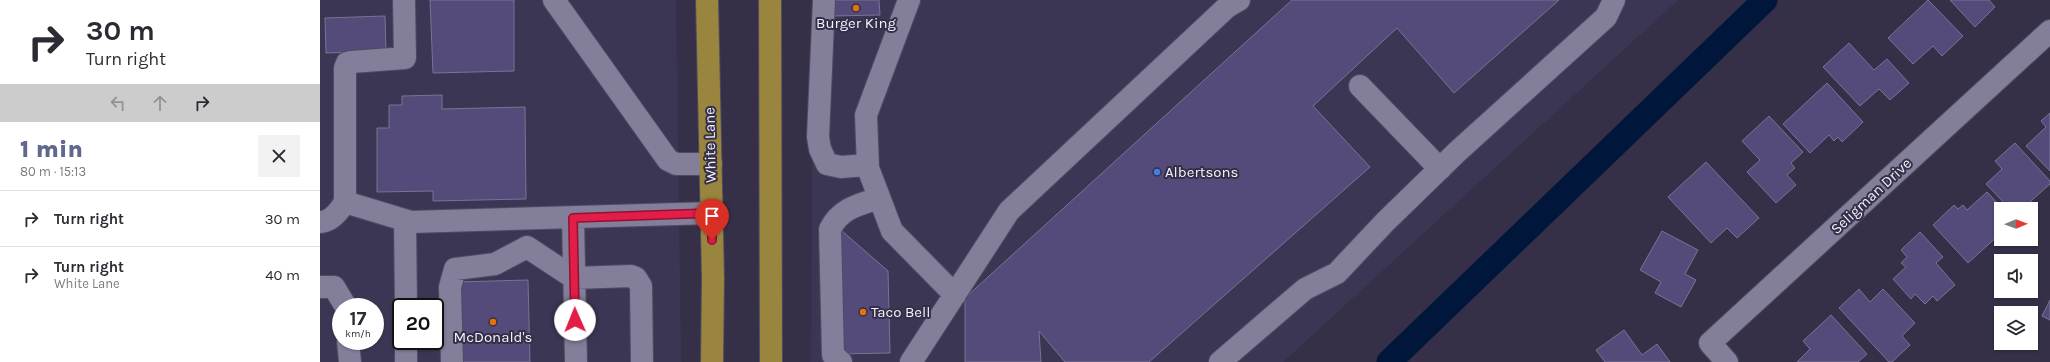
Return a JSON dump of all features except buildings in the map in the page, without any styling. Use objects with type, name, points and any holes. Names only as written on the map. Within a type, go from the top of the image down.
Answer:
[{"type":"main road","name":"White Lane","points":[[707,0],[712,213],[712,362]]},
{"type":"main road","points":[[770,0],[771,362]]},
{"type":"street","points":[[320,222],[324,222],[338,212],[345,202],[345,68],[347,63],[351,62],[405,58],[404,0]]},
{"type":"street","points":[[554,0],[668,160],[676,164],[711,164]]},
{"type":"street","points":[[824,0],[818,136],[820,149],[827,164],[841,167],[868,164]]},
{"type":"street","points":[[908,0],[866,115],[868,164],[892,231],[955,295]]},
{"type":"street","points":[[916,359],[1009,211],[1226,7],[1240,0]]},
{"type":"street","points":[[1220,362],[1305,289],[1337,273],[1440,169],[1606,17],[1614,0]]},
{"type":"street","name":"Seligman Drive","points":[[1727,362],[1710,343],[2050,32]]},
{"type":"street","points":[[1360,86],[1440,169]]},
{"type":"street","points":[[841,362],[833,355],[830,229],[835,218],[850,208],[879,198]]},
{"type":"street","points":[[345,202],[405,222],[712,213]]},
{"type":"street","points":[[573,218],[576,362]]},
{"type":"street","points":[[405,222],[406,298]]},
{"type":"street","points":[[452,362],[450,287],[455,269],[495,264],[528,246],[574,278],[631,276],[636,278],[641,286],[642,362]]},
{"type":"street","points":[[320,287],[334,287],[341,298]]},
{"type":"street","points":[[349,350],[350,362]]},
{"type":"street","points":[[406,350],[406,362]]},
{"type":"shaded area","points":[[320,0],[676,0],[681,362],[320,362]]},
{"type":"shaded area","points":[[813,0],[1678,0],[1283,362],[811,362]]},
{"type":"waterway","points":[[1389,362],[1765,0]]},
{"type":"place","name":"Burger King","points":[[856,8]]},
{"type":"place","name":"Albertsons","points":[[1157,172]]},
{"type":"place","name":"Taco Bell","points":[[863,312]]},
{"type":"place","name":"McDonald's","points":[[493,322]]},
{"type":"route","points":[[575,320],[573,218],[712,213],[712,240]]}]
